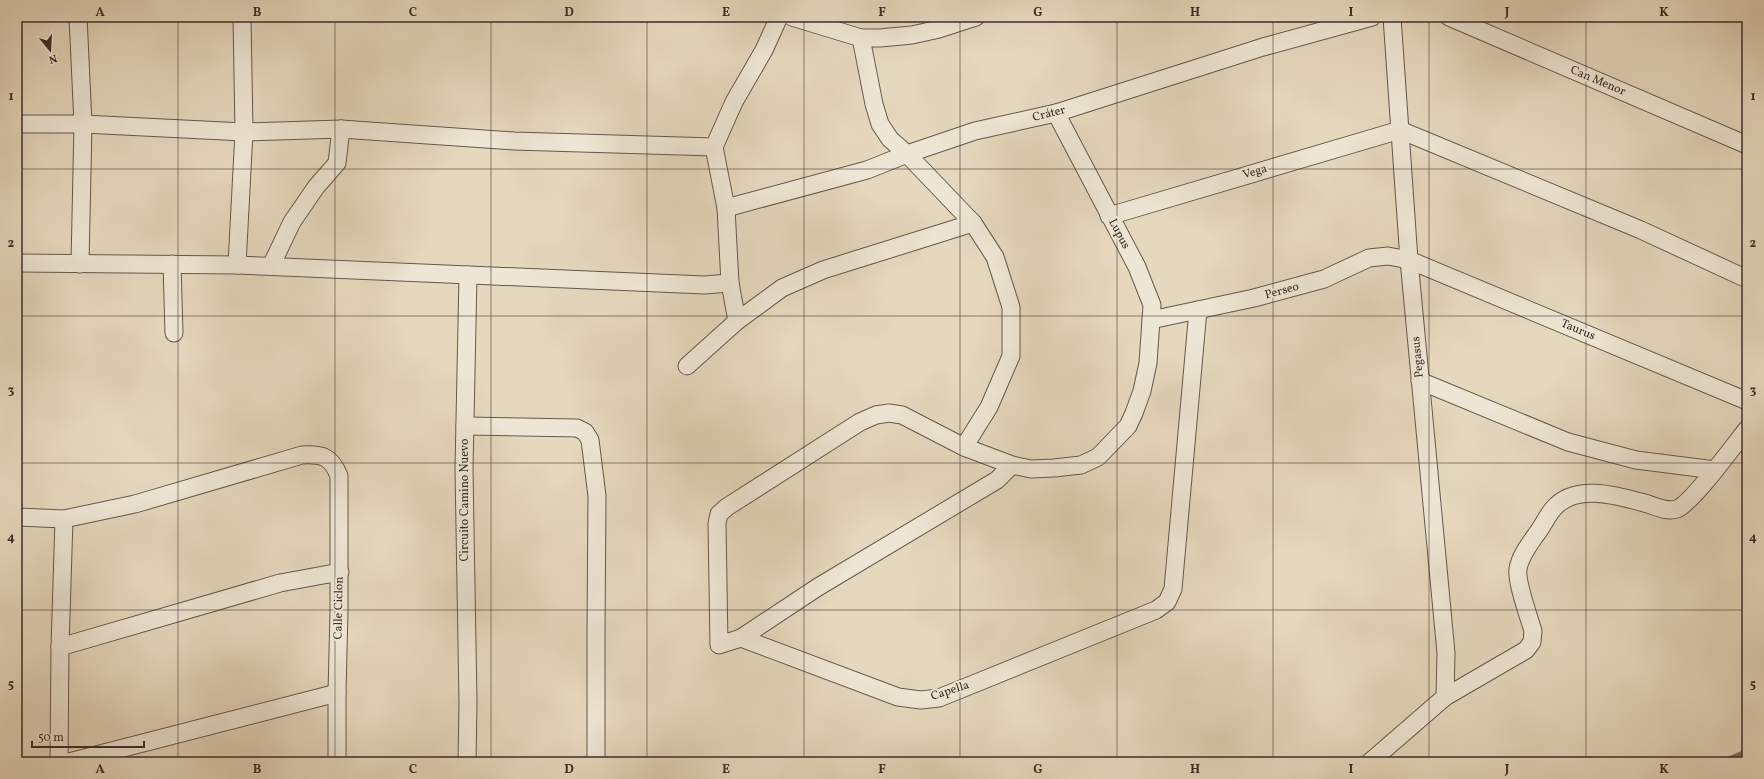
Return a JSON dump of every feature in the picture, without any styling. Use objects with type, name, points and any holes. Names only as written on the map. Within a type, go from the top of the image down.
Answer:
[{"type":"street","points":[[78,17],[83,124],[80,264]]},
{"type":"street","points":[[237,265],[244,132],[242,17]]},
{"type":"street","points":[[737,321],[730,283],[726,208],[714,147],[734,102],[764,50],[779,17]]},
{"type":"street","points":[[792,17],[861,38],[912,35],[939,29],[976,17]]},
{"type":"street","name":"Cráter","points":[[726,208],[867,170],[907,154],[975,131],[1056,113],[1263,48],[1372,17]]},
{"type":"street","name":"Pegasus","points":[[1392,17],[1409,260],[1446,653],[1445,697]]},
{"type":"street","name":"Can Menor","points":[[1449,17],[1747,145]]},
{"type":"street","points":[[861,38],[874,104],[880,124],[890,139],[907,154],[973,222],[995,256],[1011,307],[1011,356],[989,407],[964,447]]},
{"type":"street","name":"Lupus","points":[[741,638],[719,644],[717,523],[719,514],[727,507],[860,422],[876,415],[889,412],[902,415],[964,447],[1012,465],[1031,469],[1080,465],[1098,456],[1128,426],[1142,391],[1148,363],[1152,305],[1136,267],[1056,113]]},
{"type":"street","points":[[17,124],[83,124],[244,132],[341,129],[514,141],[714,147]]},
{"type":"street","points":[[271,266],[292,222],[316,187],[337,163],[341,129]]},
{"type":"street","points":[[1400,130],[1641,230],[1747,279]]},
{"type":"street","name":"Vega","points":[[1109,216],[1400,130]]},
{"type":"street","points":[[687,366],[737,321],[782,288],[823,270],[973,222]]},
{"type":"street","name":"Perseo","points":[[1151,320],[1254,298],[1324,279],[1369,258],[1388,256],[1409,260]]},
{"type":"street","name":"Taurus","points":[[1409,260],[1747,401]]},
{"type":"street","points":[[17,263],[237,265],[704,285],[730,283]]},
{"type":"street","points":[[172,264],[174,333]]},
{"type":"street","points":[[465,426],[468,276]]},
{"type":"street","name":"Capella","points":[[741,638],[898,697],[921,700],[939,698],[1156,610],[1168,602],[1173,589],[1198,310]]},
{"type":"street","points":[[1420,381],[1568,442],[1636,460],[1715,470]]},
{"type":"street","name":"Circuito Camino Nuevo","points":[[467,762],[468,704],[464,524],[465,426],[577,428],[585,432],[590,440],[597,496],[596,762]]},
{"type":"street","points":[[1370,762],[1445,697],[1509,661],[1526,650],[1532,642],[1533,631],[1518,570],[1522,558],[1553,508],[1564,499],[1574,495],[1590,493],[1625,498],[1666,510],[1677,509],[1686,504],[1747,429]]},
{"type":"street","name":"Calle Ciclon","points":[[64,519],[135,504],[302,455],[315,454],[326,458],[334,465],[339,476],[340,572],[336,762]]},
{"type":"street","points":[[741,638],[818,588],[997,480],[1012,465]]},
{"type":"street","points":[[17,517],[64,519],[60,647],[59,762]]},
{"type":"street","points":[[60,647],[280,583],[340,572]]},
{"type":"street","points":[[69,762],[337,693]]},
{"type":"waterway","points":[[1721,762],[1747,751]]}]
